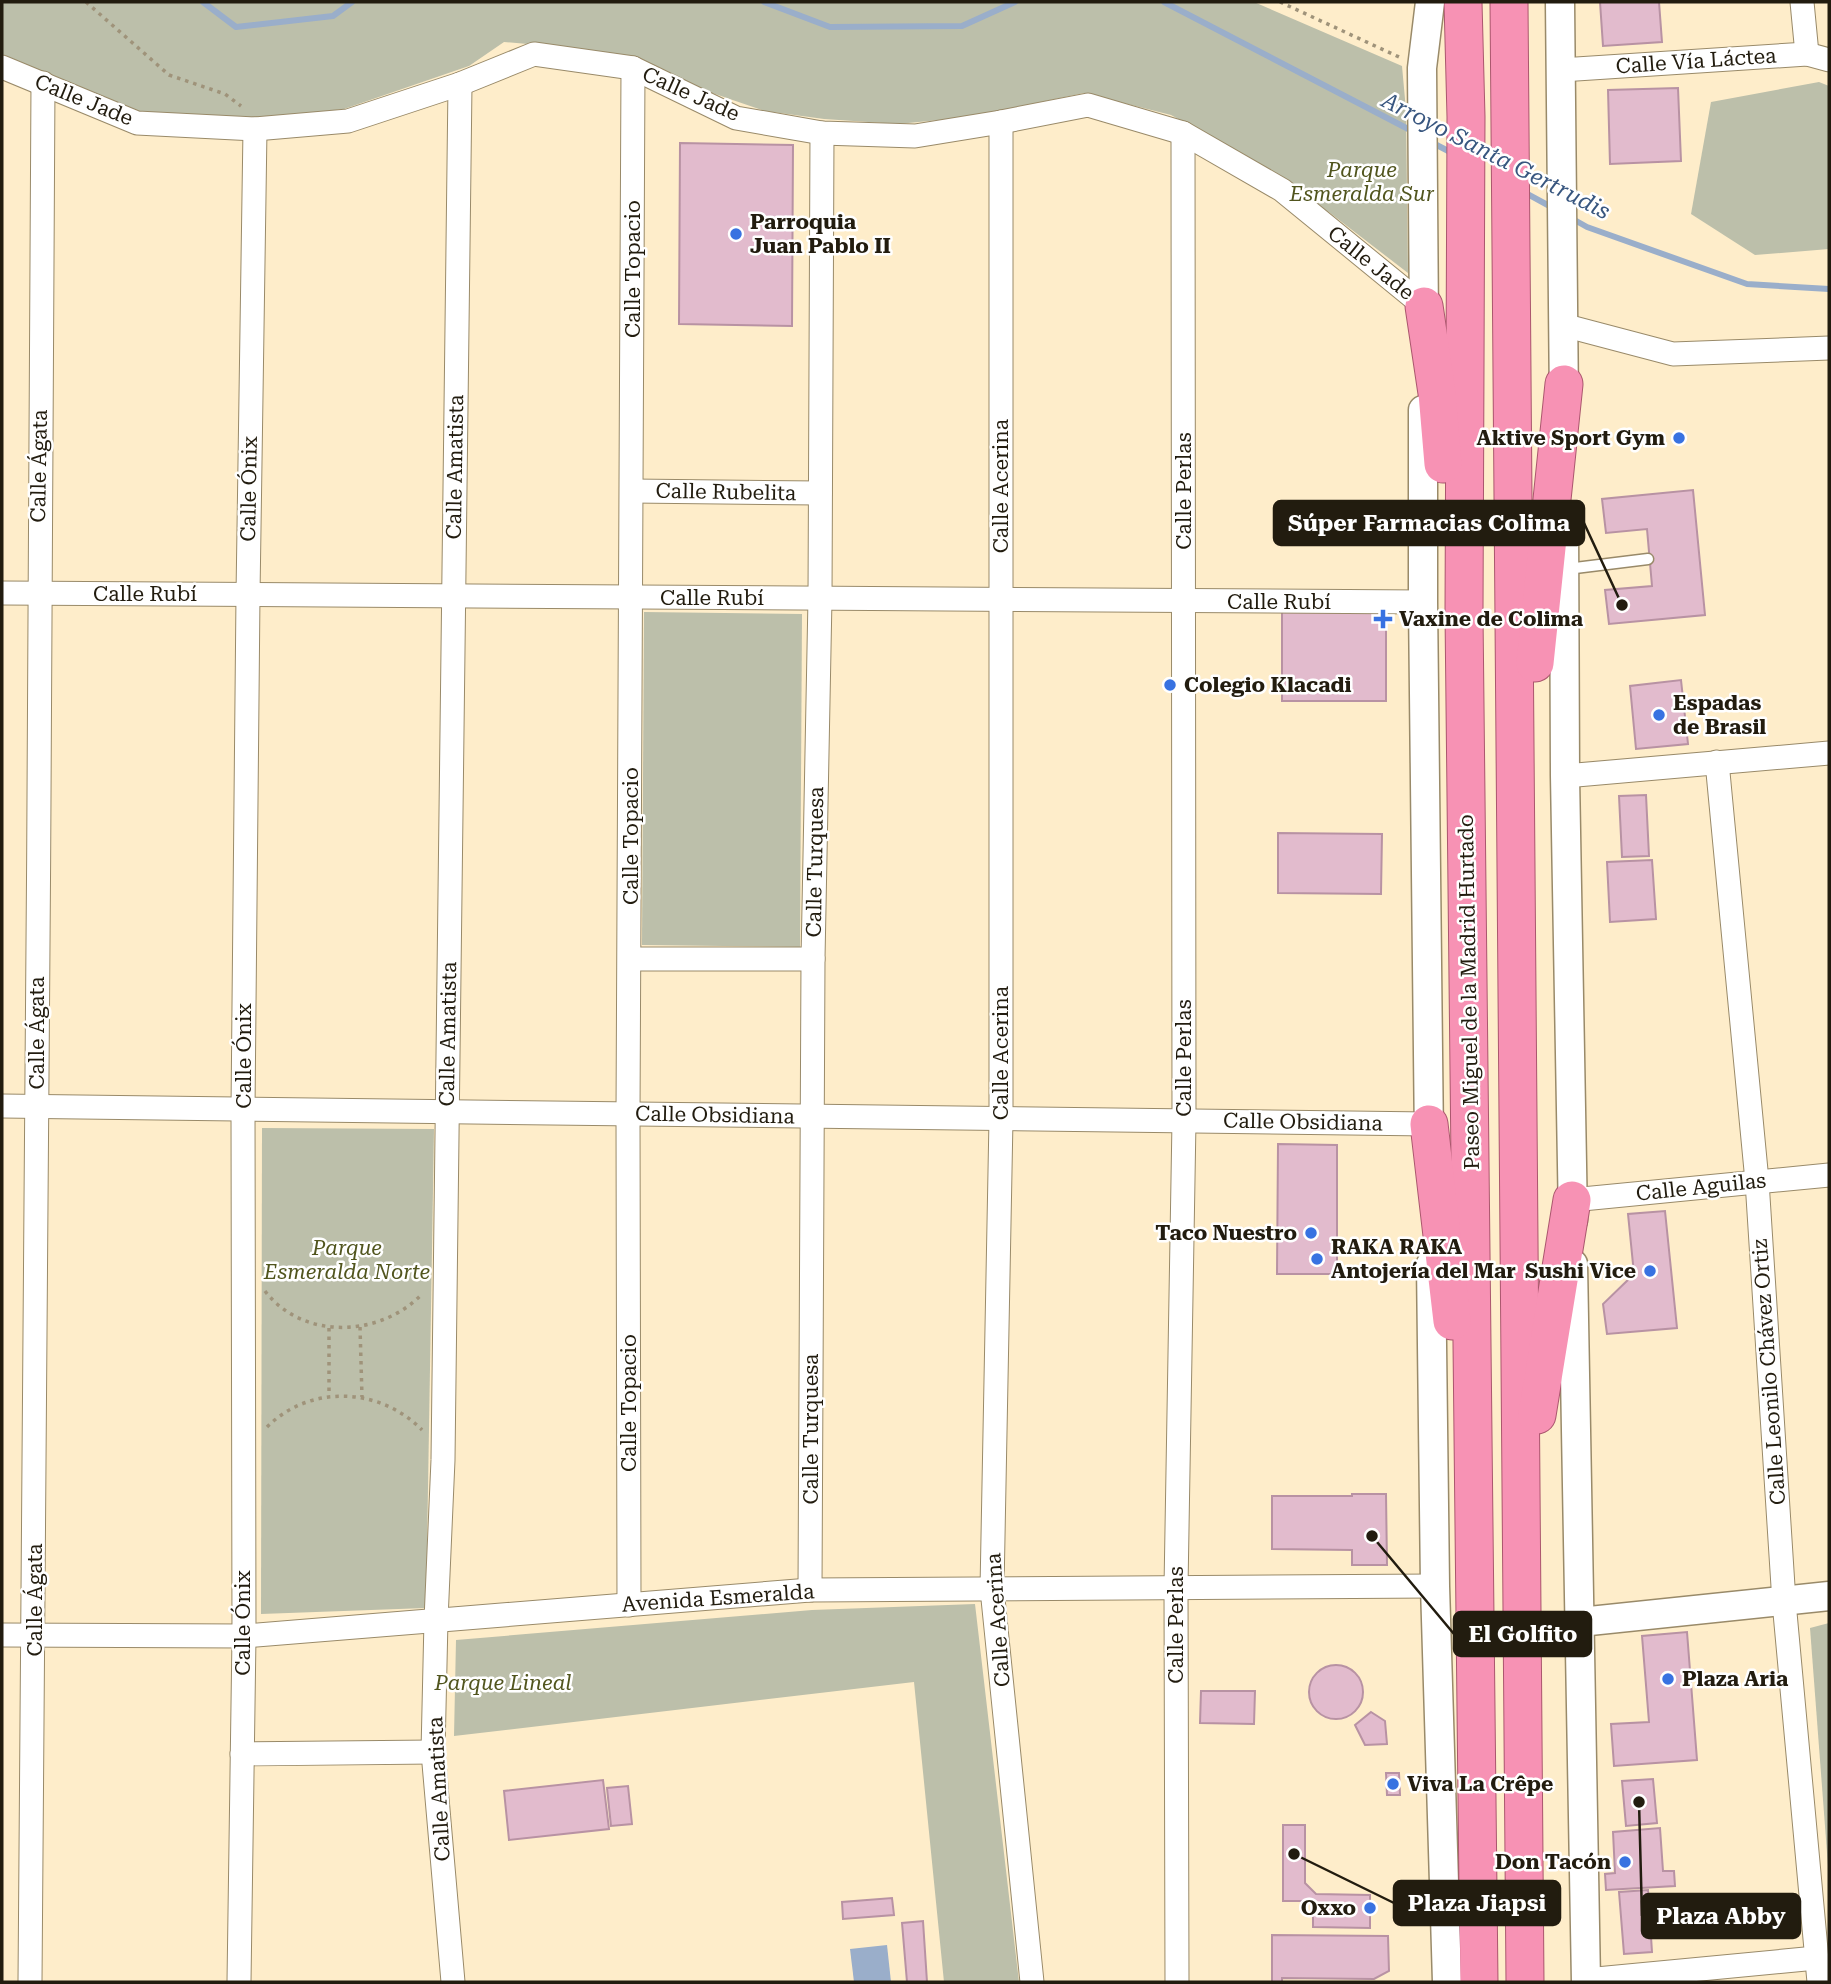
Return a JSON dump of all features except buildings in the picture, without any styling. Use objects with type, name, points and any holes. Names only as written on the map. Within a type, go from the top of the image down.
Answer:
[{"type":"highway","name":"Paseo Miguel de la Madrid Hurtado","points":[[1463,2],[1466,117],[1464,614],[1479,1982]]},
{"type":"highway","points":[[1509,2],[1525,1982]]},
{"type":"highway","points":[[1424,306],[1437,393],[1444,478],[1464,614]]},
{"type":"highway","points":[[1515,855],[1563,384]]},
{"type":"highway","points":[[1429,1124],[1475,1517]]},
{"type":"highway","points":[[1520,1516],[1572,1200]]},
{"type":"street","points":[[1430,2],[1422,68],[1423,602],[1435,1586],[1447,1982]]},
{"type":"street","points":[[1560,2],[1565,776],[1586,1981],[1816,1958]]},
{"type":"street","points":[[1802,2],[1818,57]]},
{"type":"street","name":"Calle Jade","points":[[2,67],[138,123],[255,129],[348,121],[460,84],[534,54],[633,68],[736,118],[822,133],[915,136],[1088,104],[1183,133],[1282,190],[1424,306]]},
{"type":"street","name":"Calle Vía Láctea","points":[[1561,70],[1818,57]]},
{"type":"street","name":"Calle Topacio","points":[[629,1605],[628,1114],[633,68]]},
{"type":"street","name":"Calle Ágata","points":[[30,1982],[36,1635],[38,593],[43,83]]},
{"type":"street","name":"Calle Amatista","points":[[453,1982],[433,1752],[443,1460],[460,84]]},
{"type":"street","name":"Calle Acerina","points":[[1001,122],[1001,1119],[992,1589],[1032,1982]]},
{"type":"street","name":"Calle Ónix","points":[[239,1982],[244,1636],[243,1109],[255,129]]},
{"type":"street","name":"Calle Turquesa","points":[[810,1590],[813,959],[820,598],[822,133]]},
{"type":"street","name":"Calle Perlas","points":[[1177,1982],[1175,1587],[1184,1121],[1183,133]]},
{"type":"street","points":[[1563,326],[1673,354],[1829,348]]},
{"type":"street","name":"Calle Rubelita","points":[[632,491],[820,493]]},
{"type":"street","name":"Calle Rubí","points":[[2,593],[1423,602]]},
{"type":"street","points":[[1565,776],[1829,753]]},
{"type":"street","name":"Calle Leonilo Chávez Ortiz","points":[[1717,762],[1757,1181],[1784,1602],[1819,1982]]},
{"type":"street","points":[[630,959],[813,959]]},
{"type":"street","name":"Calle Obsidiana","points":[[2,1106],[1429,1124]]},
{"type":"street","name":"Calle Aguilas","points":[[1572,1200],[1829,1175]]},
{"type":"street","name":"Avenida Esmeralda","points":[[2,1635],[244,1636],[810,1590],[1435,1586]]},
{"type":"street","points":[[1580,1622],[1784,1602],[1829,1595]]},
{"type":"street","points":[[242,1754],[433,1752]]},
{"type":"lane","points":[[1564,570],[1648,559]]},
{"type":"path","points":[[86,2],[169,75],[225,94],[241,106],[255,129]]},
{"type":"path","points":[[1280,2],[1422,68]]},
{"type":"path","points":[[243,1250],[253,1275],[270,1297],[287,1312],[307,1322],[329,1327],[360,1327],[384,1321],[407,1309],[426,1289]]},
{"type":"path","points":[[329,1327],[329,1396]]},
{"type":"path","points":[[360,1327],[362,1397]]},
{"type":"path","points":[[243,1463],[255,1440],[285,1412],[309,1401],[329,1396],[362,1397],[378,1401],[411,1418],[430,1437],[443,1460]]},
{"type":"green space","name":"Parque Esmeralda Sur","points":[[2,2],[1254,2],[1402,66],[1406,110],[1408,273],[1330,213],[1236,151],[1171,115],[1084,93],[970,117],[898,124],[824,119],[765,111],[584,49],[504,42],[469,66],[344,109],[255,120],[143,114],[2,54]]},
{"type":"green space","points":[[1819,82],[1829,86],[1829,249],[1755,255],[1691,214],[1711,102]]},
{"type":"green space","points":[[644,612],[802,614],[800,947],[642,945]]},
{"type":"green space","name":"Parque Esmeralda Norte","points":[[262,1128],[434,1129],[426,1608],[261,1614]]},
{"type":"green space","name":"Parque Lineal","points":[[975,1604],[1019,1982],[944,1982],[914,1682],[454,1736],[456,1640],[812,1610]]},
{"type":"green space","points":[[1829,1623],[1829,1879],[1810,1628]]},
{"type":"water","points":[[887,1945],[891,1982],[854,1982],[850,1949]]},
{"type":"waterway","name":"Arroyo Santa Gertrudis","points":[[203,2],[236,27],[333,16],[352,2]]},
{"type":"waterway","name":"Arroyo Santa Gertrudis","points":[[764,2],[830,27],[962,26],[1015,2]]},
{"type":"waterway","name":"Arroyo Santa Gertrudis","points":[[1164,2],[1414,132]]},
{"type":"waterway","name":"Arroyo Santa Gertrudis","points":[[1429,141],[1454,154]]},
{"type":"waterway","name":"Arroyo Santa Gertrudis","points":[[1522,191],[1555,209]]},
{"type":"waterway","name":"Arroyo Santa Gertrudis","points":[[1571,218],[1587,227],[1747,284],[1829,289]]},
{"type":"place","name":"Parroquia Juan Pablo II","points":[[736,234]]},
{"type":"place","name":"Aktive Sport Gym","points":[[1679,438]]},
{"type":"place","name":"Súper Farmacias Colima","points":[[1622,605]]},
{"type":"place","name":"Vaxine de Colima","points":[[1383,619]]},
{"type":"place","name":"Colegio Klacadi","points":[[1170,685]]},
{"type":"place","name":"Espadas de Brasil","points":[[1659,715]]},
{"type":"place","name":"Taco Nuestro","points":[[1311,1233]]},
{"type":"place","name":"RAKA RAKA Antojería del Mar","points":[[1317,1259]]},
{"type":"place","name":"Sushi Vice","points":[[1650,1271]]},
{"type":"place","name":"El Golfito","points":[[1372,1536]]},
{"type":"place","name":"Plaza Aria","points":[[1668,1679]]},
{"type":"place","name":"Viva La Crêpe","points":[[1393,1784]]},
{"type":"place","name":"Plaza Abby","points":[[1639,1802]]},
{"type":"place","name":"Plaza Jiapsi","points":[[1294,1854]]},
{"type":"place","name":"Don Tacón","points":[[1625,1862]]},
{"type":"place","name":"Oxxo","points":[[1370,1908]]}]
